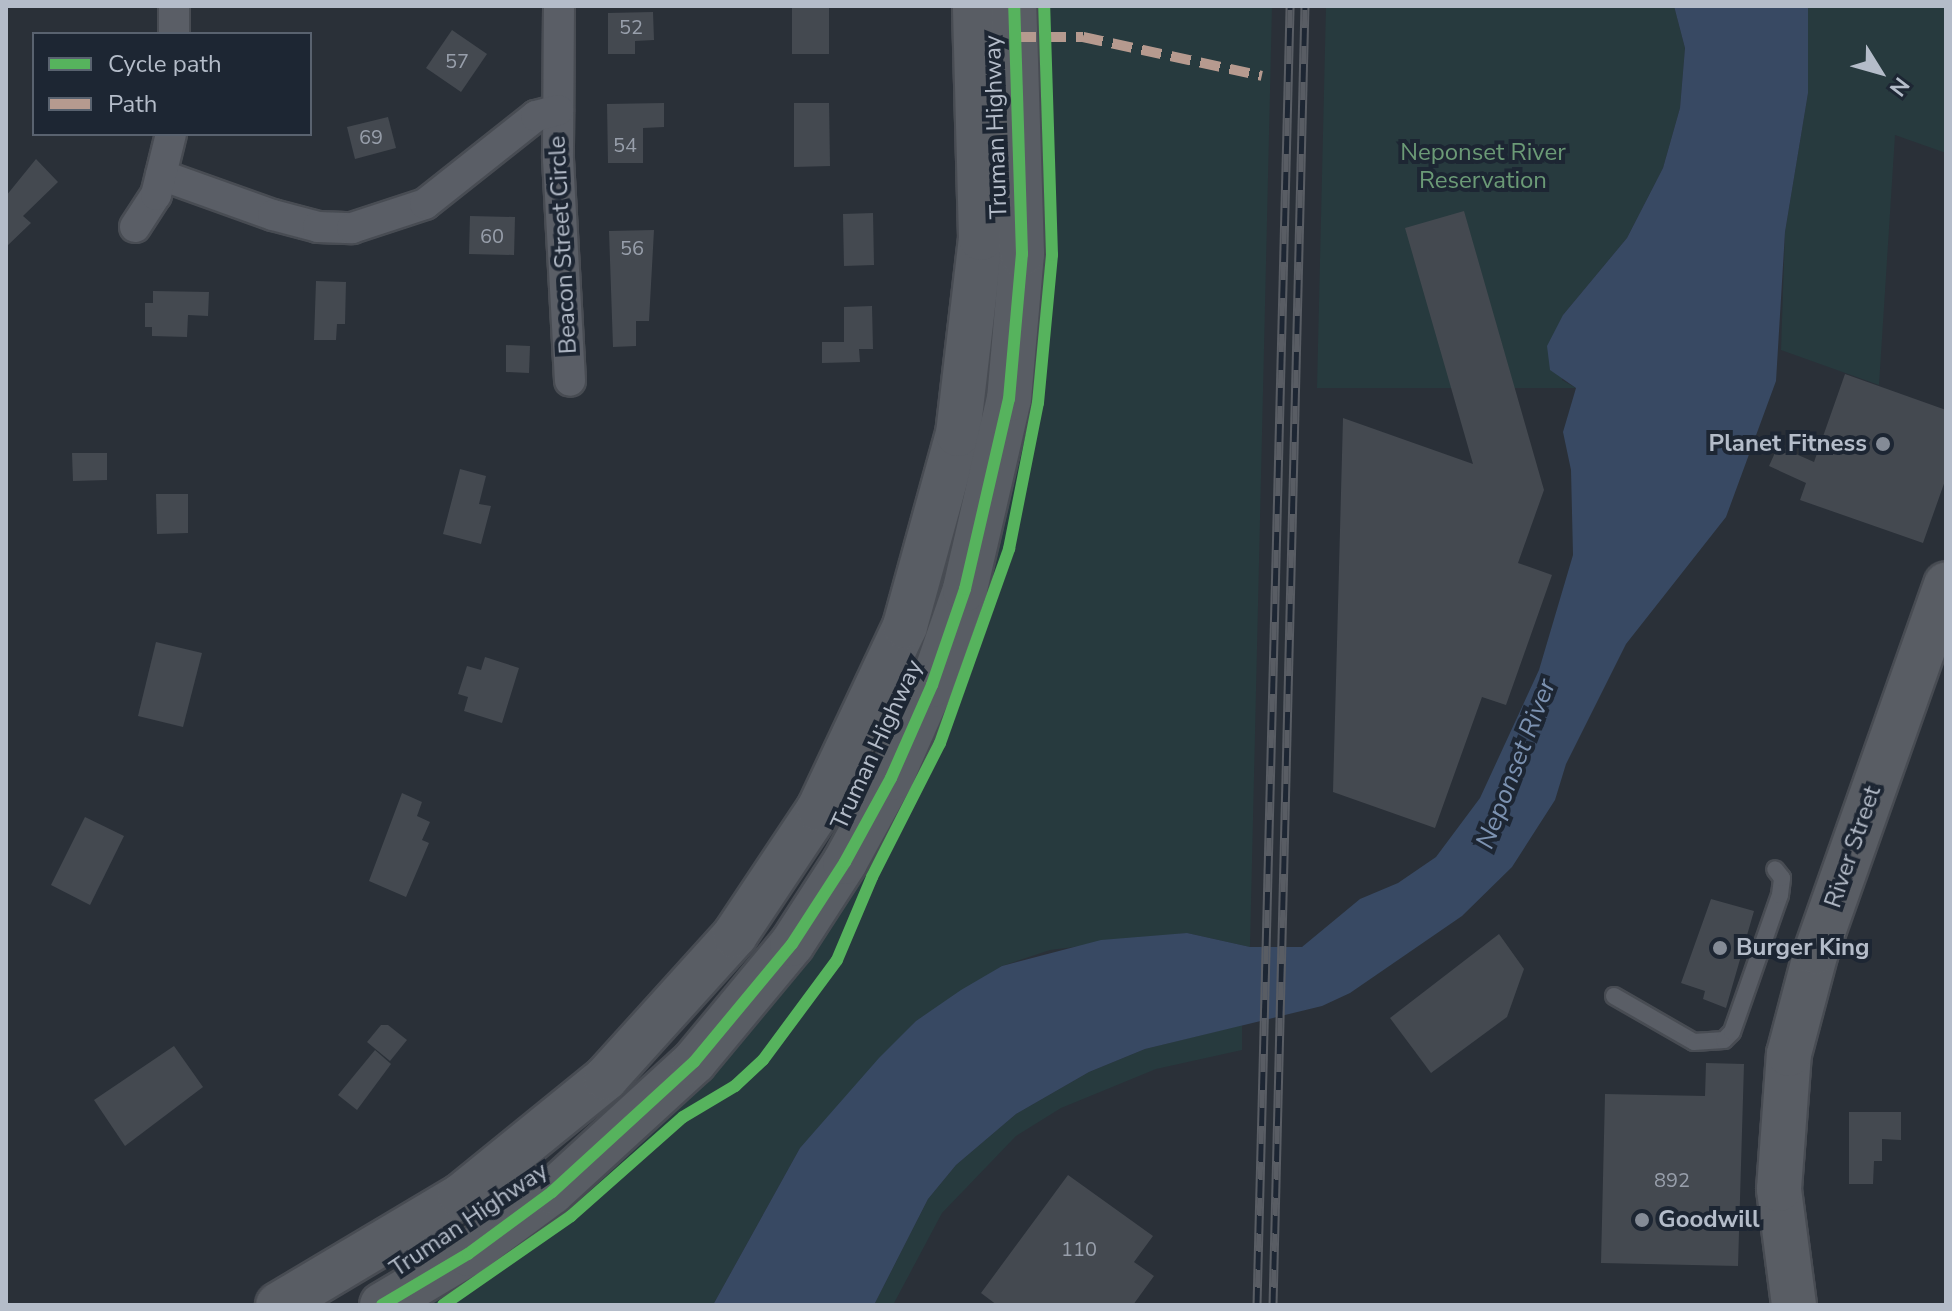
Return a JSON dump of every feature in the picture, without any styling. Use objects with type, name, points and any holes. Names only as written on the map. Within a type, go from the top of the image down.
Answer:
[{"type":"main road","name":"Truman Highway","points":[[278,1305],[461,1196],[606,1078],[707,970],[793,854],[876,694],[935,532],[967,384],[981,238],[975,6]]},
{"type":"main road","name":"Truman Highway","points":[[382,1305],[491,1238],[591,1161],[649,1107],[784,954],[868,822],[932,685],[979,541],[1014,354],[1022,242],[1014,6]]},
{"type":"main road","name":"River Street","points":[[1794,1305],[1779,1189],[1789,1054],[1816,952],[1946,584]]},
{"type":"main road","points":[[461,1196],[491,1238]]},
{"type":"street","points":[[174,6],[174,32]]},
{"type":"street","name":"Beacon Street Circle","points":[[559,6],[558,110],[570,381]]},
{"type":"street","name":"Beacon Street Circle","points":[[161,175],[261,212],[318,227],[352,228],[425,204],[536,116],[558,110]]},
{"type":"street","points":[[135,227],[156,195],[171,136]]},
{"type":"lane","points":[[1614,996],[1694,1042],[1724,1040],[1732,1032],[1780,895],[1782,878],[1775,869]]},
{"type":"green space","points":[[1033,6],[1272,6],[1250,947],[1187,933],[1050,950],[1002,966],[916,1021],[800,1148],[713,1305],[423,1305],[565,1208],[641,1142],[721,1062],[984,594],[1020,450]]},
{"type":"green space","name":"Neponset River Reservation","points":[[1326,6],[1674,6],[1685,48],[1680,108],[1663,168],[1627,238],[1563,315],[1562,380],[1576,388],[1317,388]]},
{"type":"green space","points":[[1808,6],[1946,6],[1946,153],[1895,135],[1879,385],[1781,350],[1785,232],[1808,93]]},
{"type":"green space","points":[[1242,1025],[1242,1050],[1156,1069],[1061,1108],[1016,1136],[942,1213],[893,1305],[874,1305],[928,1199],[956,1165],[1016,1114],[1089,1072],[1145,1049]]},
{"type":"water","name":"Neponset River","points":[[1674,6],[1808,6],[1808,93],[1785,232],[1776,381],[1726,517],[1626,644],[1566,764],[1555,800],[1512,867],[1462,916],[1350,993],[1322,1006],[1145,1049],[1089,1072],[1016,1114],[956,1165],[928,1199],[874,1305],[713,1305],[800,1148],[916,1021],[961,990],[1002,966],[1101,940],[1187,933],[1250,947],[1302,947],[1360,899],[1398,883],[1436,857],[1480,798],[1539,670],[1573,555],[1571,470],[1563,432],[1576,388],[1550,370],[1547,346],[1563,315],[1627,238],[1663,168],[1680,108],[1685,48]]},
{"type":"building","points":[[792,6],[829,6],[829,54],[792,54]]},
{"type":"building","points":[[653,12],[654,40],[635,41],[635,54],[608,54],[608,13]]},
{"type":"building","points":[[452,30],[487,54],[461,92],[426,68]]},
{"type":"building","points":[[664,103],[664,127],[643,128],[643,163],[608,163],[607,104]]},
{"type":"building","points":[[794,103],[829,103],[830,166],[794,167]]},
{"type":"building","points":[[388,117],[396,148],[355,159],[347,127]]},
{"type":"building","points":[[36,159],[58,182],[23,216],[31,223],[6,247],[6,196]]},
{"type":"building","points":[[1464,211],[1544,490],[1518,563],[1552,575],[1506,705],[1482,697],[1435,828],[1333,792],[1343,418],[1473,464],[1405,228]]},
{"type":"building","points":[[873,213],[874,265],[844,266],[843,214]]},
{"type":"building","points":[[470,216],[515,217],[514,255],[469,254]]},
{"type":"building","points":[[654,230],[649,321],[636,321],[636,346],[613,347],[609,231]]},
{"type":"building","points":[[316,281],[346,282],[345,324],[337,324],[336,340],[314,340]]},
{"type":"building","points":[[153,291],[209,292],[208,316],[188,315],[187,337],[152,336],[152,327],[145,327],[145,303],[153,303]]},
{"type":"building","points":[[872,306],[873,349],[859,349],[860,362],[822,363],[822,342],[844,342],[844,307]]},
{"type":"building","points":[[506,345],[530,346],[529,373],[506,372]]},
{"type":"building","name":"Planet Fitness","points":[[1845,374],[1946,410],[1946,478],[1923,543],[1800,500],[1806,483],[1769,466],[1778,446],[1814,462]]},
{"type":"building","points":[[72,453],[107,453],[107,480],[73,481]]},
{"type":"building","points":[[460,469],[486,476],[479,504],[491,506],[481,544],[443,534]]},
{"type":"building","points":[[156,494],[188,494],[188,533],[157,534]]},
{"type":"building","points":[[156,642],[202,653],[183,727],[138,716]]},
{"type":"building","points":[[485,657],[519,668],[502,723],[464,711],[468,697],[458,694],[467,666],[481,670]]},
{"type":"building","points":[[402,793],[422,802],[417,816],[430,822],[422,840],[429,843],[406,897],[369,881]]},
{"type":"building","points":[[85,817],[124,836],[90,905],[51,885]]},
{"type":"building","name":"Burger King","points":[[1711,899],[1754,911],[1726,1008],[1703,999],[1705,991],[1681,983]]},
{"type":"building","points":[[1499,934],[1524,969],[1507,1017],[1431,1073],[1390,1018]]},
{"type":"building","points":[[381,1025],[388,1025],[407,1040],[390,1061],[367,1042]]},
{"type":"building","points":[[174,1046],[203,1087],[125,1146],[94,1100]]},
{"type":"building","points":[[375,1050],[391,1064],[357,1110],[338,1095]]},
{"type":"building","points":[[1706,1063],[1744,1064],[1738,1266],[1601,1263],[1605,1094],[1705,1096]]},
{"type":"building","points":[[1849,1112],[1901,1112],[1901,1140],[1882,1139],[1882,1161],[1874,1161],[1873,1184],[1849,1184]]},
{"type":"building","points":[[1068,1175],[1153,1236],[1134,1262],[1154,1276],[1133,1305],[997,1305],[981,1293]]},
{"type":"railway","points":[[1257,1305],[1290,6]]},
{"type":"railway","points":[[1273,1305],[1305,6]]},
{"type":"marked path","points":[[1016,37],[1083,37],[1262,76]]},
{"type":"cycle path","points":[[382,1305],[468,1254],[552,1192],[694,1062],[792,944],[845,862],[891,778],[932,685],[965,589],[1009,399],[1022,254],[1014,6]]},
{"type":"cycle path","points":[[443,1305],[571,1216],[683,1117],[735,1086],[763,1060],[837,960],[872,877],[940,743],[1009,549],[1038,403],[1052,255],[1044,6]]},
{"type":"place","name":"Planet Fitness","points":[[1883,444]]},
{"type":"place","name":"Burger King","points":[[1720,948]]},
{"type":"place","name":"Goodwill","points":[[1642,1220]]}]
